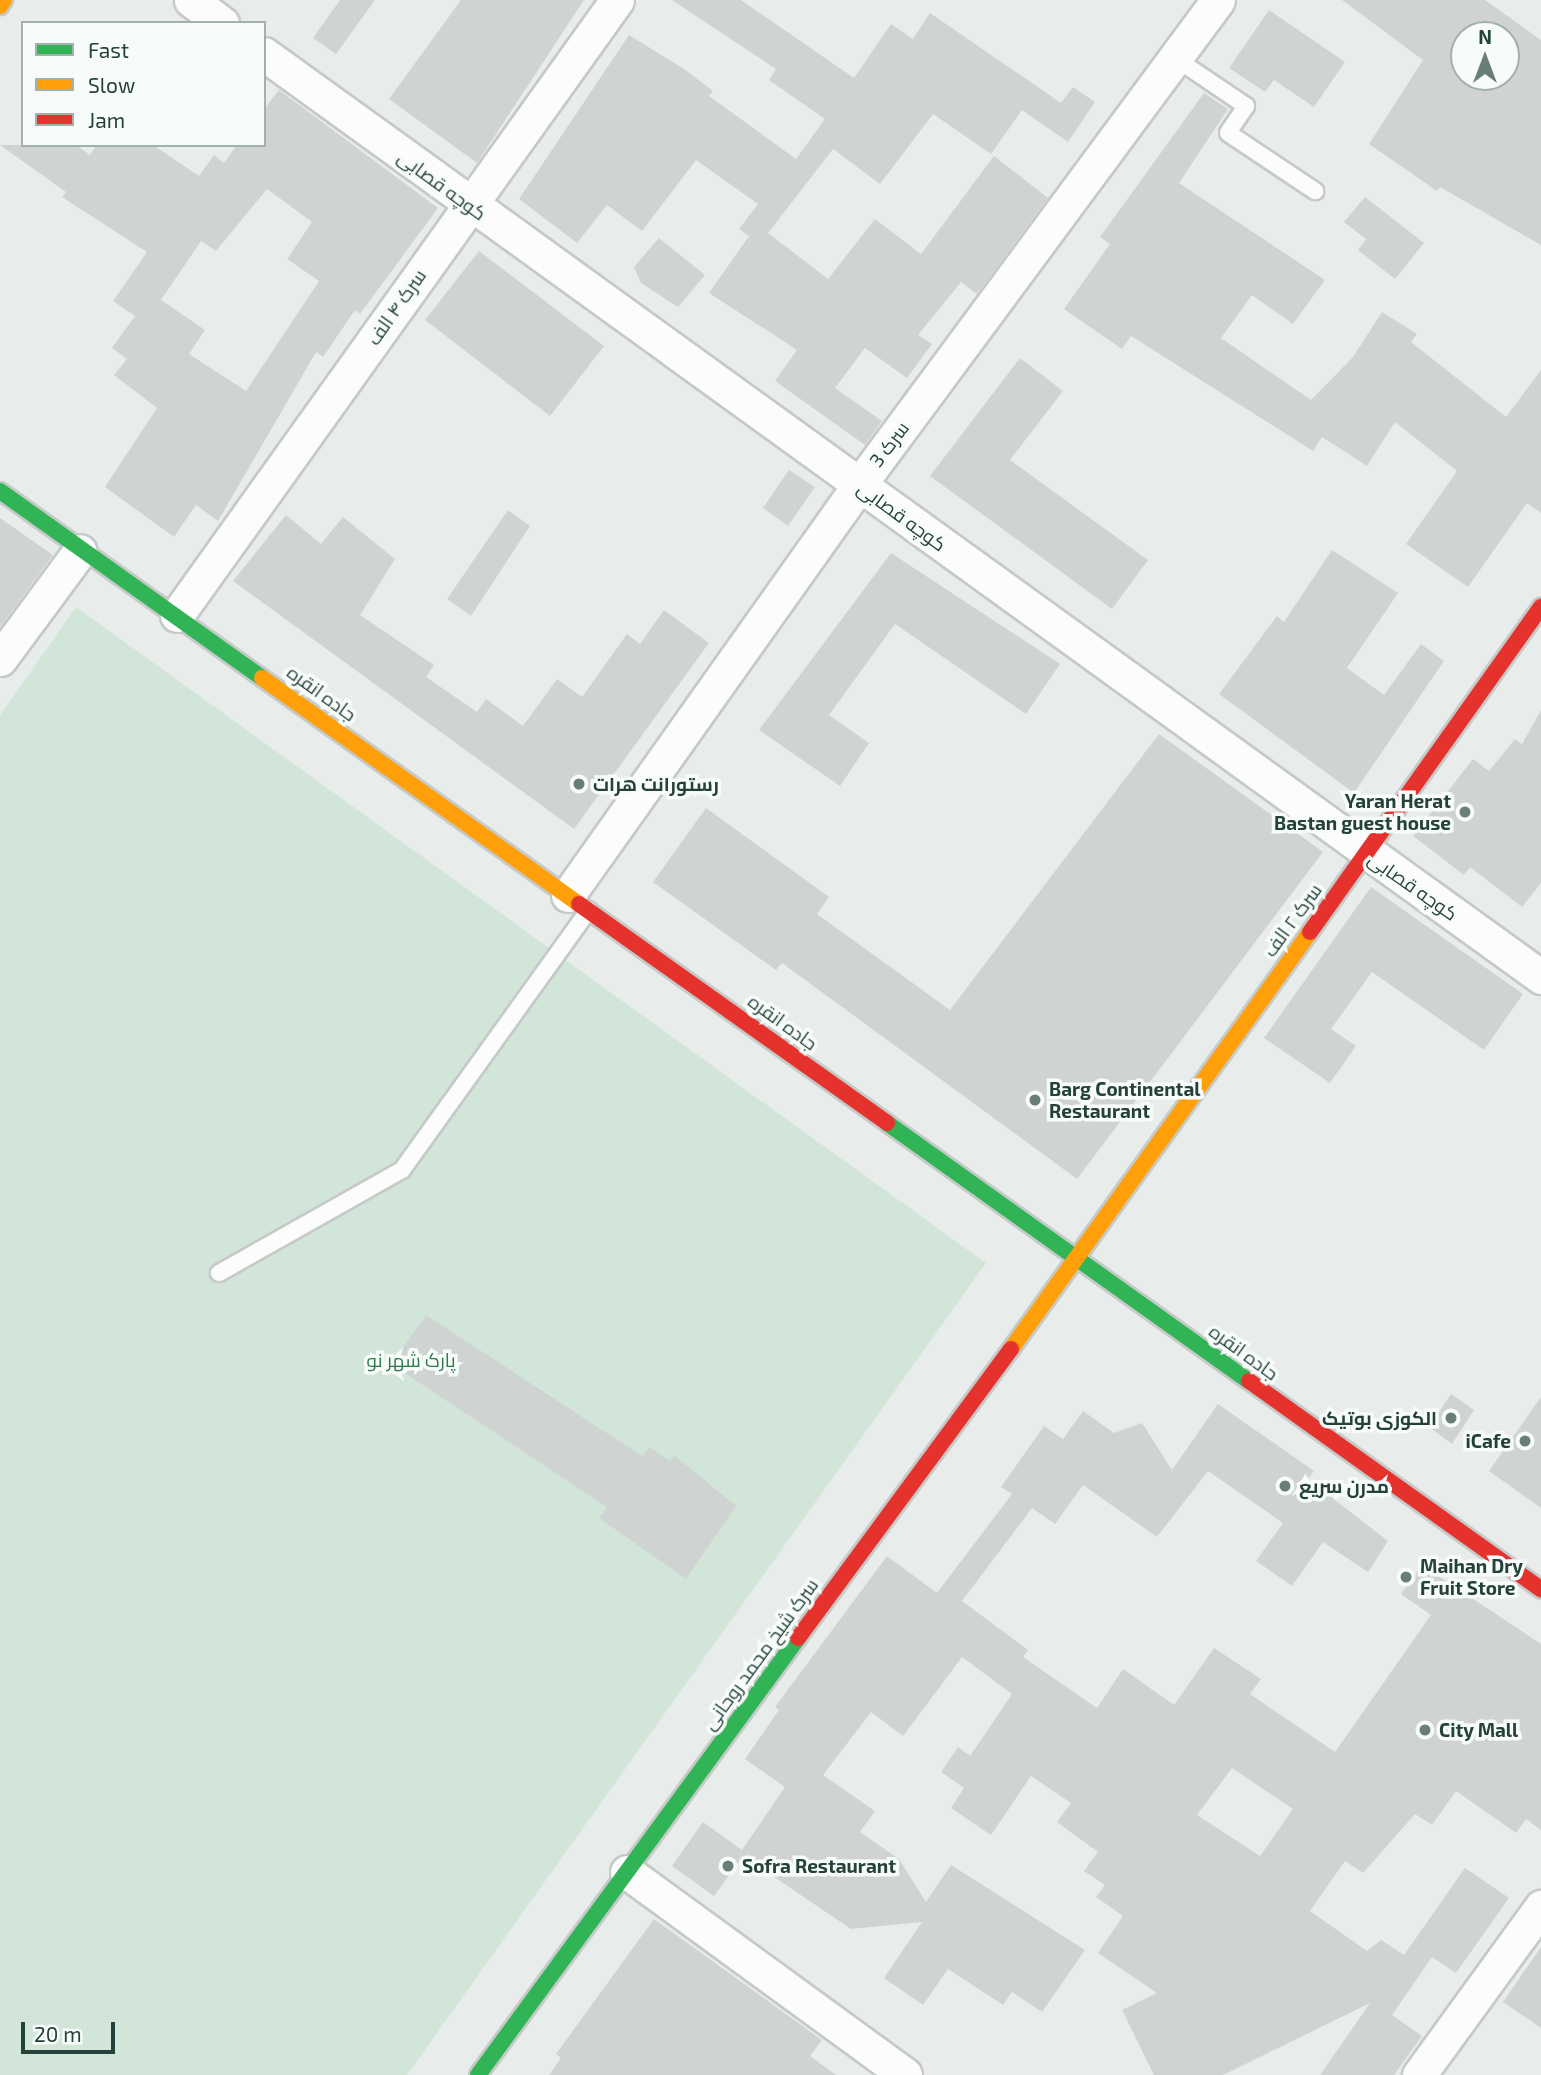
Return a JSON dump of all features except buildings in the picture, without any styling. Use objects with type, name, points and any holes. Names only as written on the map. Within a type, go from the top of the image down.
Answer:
[{"type":"main road","points":[[0,6],[4,0]]},
{"type":"main road","name":"جاده انقره","points":[[0,491],[80,551],[177,615],[1541,1589]]},
{"type":"main road","name":"سرک ۲ الف","points":[[1077,1258],[1541,607]]},
{"type":"main road","name":"سرک شیخ محمد روحانی","points":[[478,2075],[1077,1258]]},
{"type":"street","points":[[191,0],[219,21]]},
{"type":"street","name":"سرک ۴ الف","points":[[177,615],[617,0]]},
{"type":"street","name":"سرک 3","points":[[579,902],[859,485],[1219,0]]},
{"type":"street","name":"کوچه قصابی","points":[[266,55],[468,205],[1541,977]]},
{"type":"street","points":[[0,659],[80,551]]},
{"type":"street","points":[[627,1872],[905,2075]]},
{"type":"street","points":[[1419,2075],[1541,1907]]},
{"type":"lane","points":[[1175,58],[1246,106],[1227,133],[1315,191]]},
{"type":"lane","points":[[219,1273],[402,1170],[579,902]]},
{"type":"green space","name":"پارک شهر نو","points":[[76,607],[986,1263],[407,2075],[0,2075],[0,715]]},
{"type":"traffic: fast","points":[[0,491],[262,678]]},
{"type":"traffic: fast","points":[[887,1123],[1249,1381]]},
{"type":"traffic: fast","points":[[478,2075],[798,1638]]},
{"type":"traffic: slow","points":[[0,6],[4,0]]},
{"type":"traffic: slow","points":[[262,678],[579,904]]},
{"type":"traffic: slow","points":[[1011,1349],[1310,932]]},
{"type":"traffic: jam","points":[[1310,932],[1541,607]]},
{"type":"traffic: jam","points":[[579,904],[887,1123]]},
{"type":"traffic: jam","points":[[798,1638],[1011,1349]]},
{"type":"traffic: jam","points":[[1249,1381],[1541,1589]]},
{"type":"place","name":"رستورانت هرات","points":[[579,784]]},
{"type":"place","name":"Yaran Herat Bastan guest house","points":[[1465,812]]},
{"type":"place","name":"Barg Continental Restaurant","points":[[1035,1100]]},
{"type":"place","name":"الکوزی بوتیک","points":[[1451,1418]]},
{"type":"place","name":"iCafe","points":[[1525,1441]]},
{"type":"place","name":"مدرن سریع","points":[[1285,1486]]},
{"type":"place","name":"Maihan Dry Fruit Store","points":[[1406,1577]]},
{"type":"place","name":"City Mall","points":[[1425,1730]]},
{"type":"place","name":"Sofra Restaurant","points":[[728,1866]]}]
